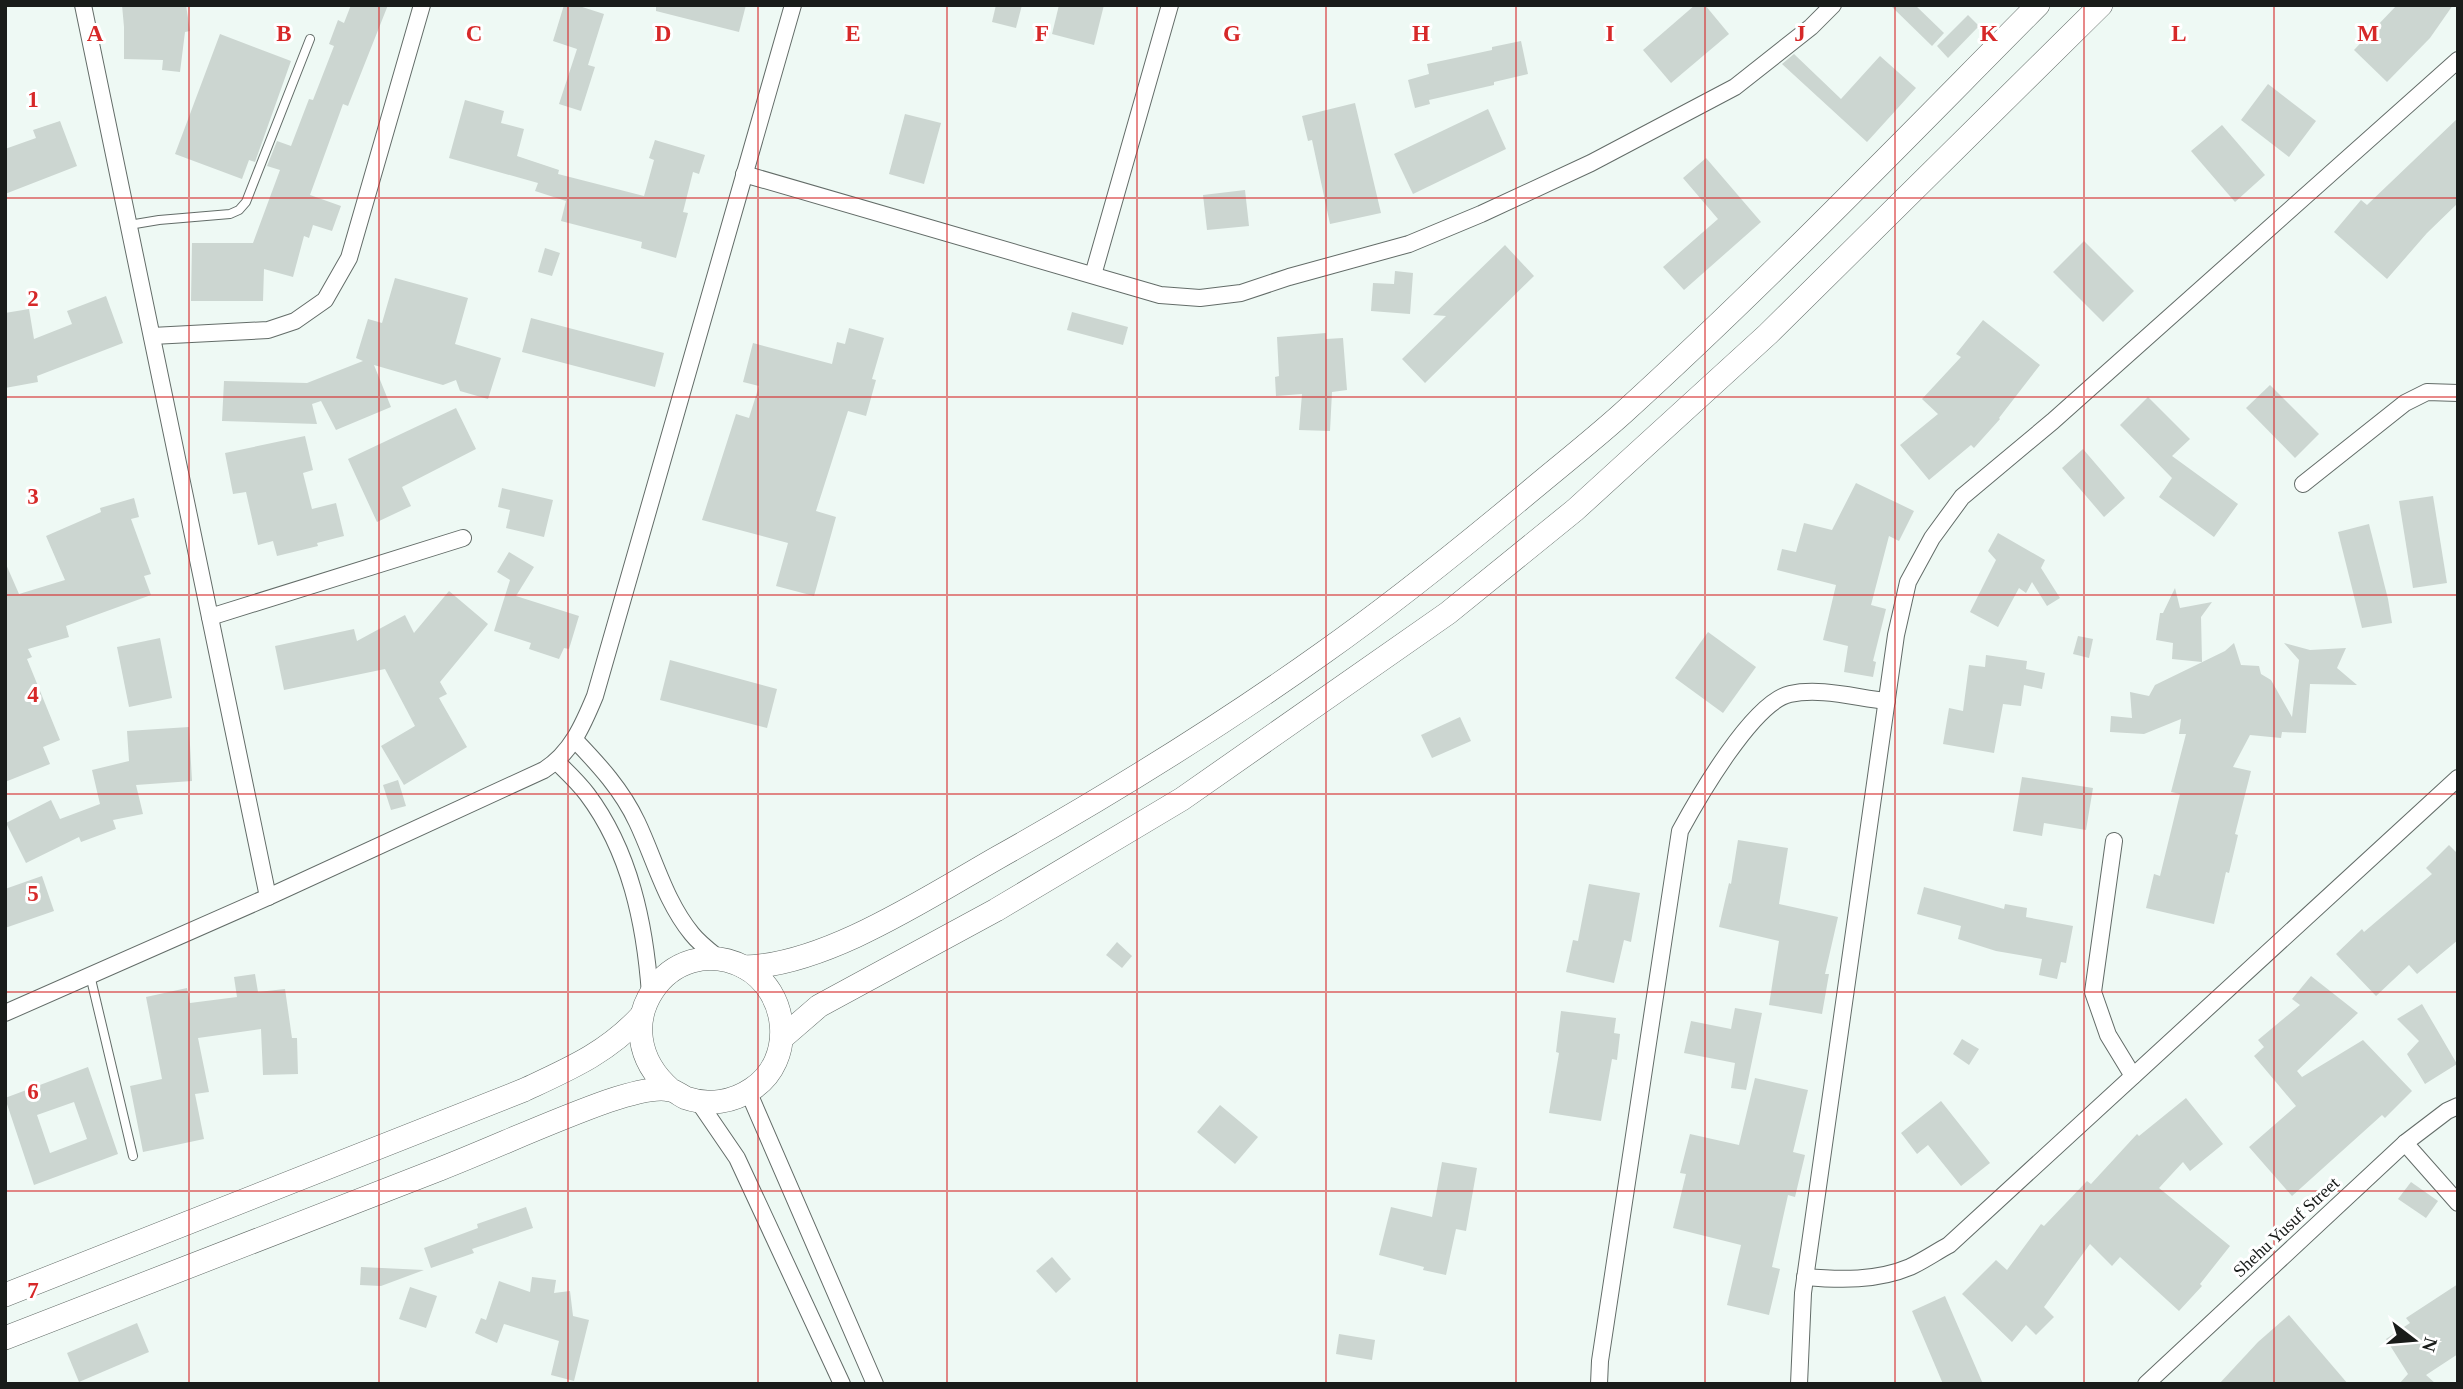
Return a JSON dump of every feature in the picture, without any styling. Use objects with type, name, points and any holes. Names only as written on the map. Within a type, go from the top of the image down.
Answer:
[{"type":"main road","points":[[744,967],[761,979],[774,996],[781,1016],[782,1038],[773,1066],[765,1078],[748,1091],[727,1101],[698,1101],[671,1090],[658,1079],[648,1065],[640,1033],[641,1016],[650,993],[664,978],[681,966],[701,960],[721,960],[744,967],[766,967],[796,960],[850,937],[917,904],[1045,831],[1178,751],[1323,654],[1455,554],[1620,416],[1754,290],[2038,5]]},
{"type":"main road","points":[[782,1038],[818,1006],[996,910],[1182,799],[1448,613],[1575,510],[1768,334],[2101,5]]},
{"type":"main road","points":[[5,1295],[524,1090],[605,1049],[623,1036],[641,1016]]},
{"type":"main road","points":[[5,1338],[607,1101],[649,1091],[671,1090]]},
{"type":"street","points":[[83,5],[268,897]]},
{"type":"street","points":[[152,336],[268,330],[295,321],[326,300],[349,258],[363,215],[422,5]]},
{"type":"street","points":[[5,1013],[268,897],[544,770],[557,762],[575,740],[595,696],[793,5]]},
{"type":"street","points":[[1093,275],[1170,5]]},
{"type":"street","points":[[744,174],[1160,295],[1200,298],[1241,293],[1409,244],[1591,163],[1735,87],[1811,27],[1833,5]]},
{"type":"street","points":[[1799,1384],[1805,1277],[1886,701],[1896,635],[1908,582],[1932,538],[1962,497],[2053,421],[2458,60]]},
{"type":"street","points":[[2303,484],[2405,403],[2427,392],[2458,393]]},
{"type":"street","points":[[210,617],[463,538]]},
{"type":"street","points":[[1599,1384],[1600,1361],[1680,831],[1703,788],[1757,715],[1788,694],[1819,693],[1886,701]]},
{"type":"street","points":[[575,740],[599,764],[618,789],[637,822],[655,868],[683,921],[694,937],[721,960]]},
{"type":"street","points":[[557,762],[586,793],[603,818],[625,865],[642,920],[650,993]]},
{"type":"street","points":[[1805,1277],[1842,1280],[1875,1276],[1909,1268],[1949,1245],[2458,778]]},
{"type":"street","points":[[2114,841],[2093,992],[2108,1035],[2133,1076]]},
{"type":"street","points":[[748,1091],[875,1384]]},
{"type":"street","points":[[698,1101],[737,1158],[842,1384]]},
{"type":"street","name":"Shehu Yusuf Street","points":[[2146,1384],[2405,1143],[2447,1111],[2458,1106]]},
{"type":"street","points":[[2405,1143],[2458,1203]]},
{"type":"lane","points":[[129,225],[230,214],[239,210],[246,202],[310,39]]},
{"type":"lane","points":[[90,974],[133,1156]]},
{"type":"building","points":[[122,5],[186,5],[190,31],[185,32],[180,72],[162,70],[163,60],[124,59]]},
{"type":"building","points":[[351,5],[388,5],[348,106],[343,104],[310,195],[341,206],[332,231],[313,225],[309,238],[304,236],[293,277],[264,269],[263,301],[191,301],[192,243],[253,243],[280,170],[267,166],[277,141],[291,146],[334,46],[329,44],[338,20],[344,23]]},
{"type":"building","points":[[564,5],[576,5],[604,14],[588,65],[595,67],[581,111],[559,104],[577,49],[553,41]]},
{"type":"building","points":[[656,5],[746,5],[739,32],[656,11]]},
{"type":"building","points":[[996,5],[1022,5],[1016,28],[992,22]]},
{"type":"building","points":[[1059,5],[1104,5],[1094,45],[1052,34]]},
{"type":"building","points":[[1695,5],[1705,5],[1729,34],[1671,83],[1643,50]]},
{"type":"building","points":[[1890,5],[1915,5],[1944,33],[1932,46]]},
{"type":"building","points":[[2397,5],[2453,5],[2430,38],[2387,82],[2354,50]]},
{"type":"building","points":[[1968,15],[1979,26],[1948,58],[1937,46]]},
{"type":"building","points":[[220,34],[291,61],[255,162],[249,160],[242,179],[175,154]]},
{"type":"building","points":[[1521,41],[1528,74],[1429,100],[1430,104],[1415,108],[1408,80],[1429,74],[1427,64]]},
{"type":"building","points":[[1794,54],[1841,99],[1880,56],[1916,88],[1867,142],[1782,64]]},
{"type":"building","points":[[2268,84],[2316,121],[2289,157],[2241,120]]},
{"type":"building","points":[[465,100],[504,111],[501,123],[524,129],[517,156],[559,170],[558,174],[644,196],[654,160],[649,158],[655,140],[705,155],[699,174],[693,172],[683,212],[688,213],[676,258],[641,248],[642,242],[561,221],[566,201],[535,191],[538,183],[449,158]]},
{"type":"building","points":[[1355,103],[1381,213],[1330,224],[1312,140],[1308,141],[1302,116]]},
{"type":"building","points":[[1488,109],[1506,149],[1413,194],[1394,154]]},
{"type":"building","points":[[905,114],[941,123],[924,184],[889,174]]},
{"type":"building","points":[[2458,118],[2458,203],[2427,233],[2387,279],[2334,232],[2361,200],[2367,205]]},
{"type":"building","points":[[60,121],[77,166],[5,194],[5,149],[36,138],[33,130]]},
{"type":"building","points":[[2222,125],[2265,175],[2235,202],[2191,151]]},
{"type":"building","points":[[1706,158],[1761,222],[1684,290],[1663,267],[1718,219],[1683,178]]},
{"type":"building","points":[[1245,190],[1249,226],[1207,230],[1203,195]]},
{"type":"building","points":[[2084,241],[2134,291],[2103,322],[2053,272]]},
{"type":"building","points":[[1505,245],[1534,276],[1425,383],[1402,359],[1446,316],[1433,315]]},
{"type":"building","points":[[545,248],[560,253],[552,276],[538,272]]},
{"type":"building","points":[[1395,271],[1413,273],[1410,314],[1371,311],[1373,283],[1394,284]]},
{"type":"building","points":[[395,278],[468,298],[455,344],[501,358],[488,399],[460,391],[456,380],[443,385],[374,365],[391,407],[336,430],[321,401],[312,404],[317,424],[222,421],[224,381],[307,383],[363,361],[356,358],[368,319],[382,323]]},
{"type":"building","points":[[106,296],[123,343],[37,376],[38,382],[5,388],[5,313],[29,309],[34,339],[72,324],[67,311]]},
{"type":"building","points":[[1072,312],[1128,327],[1123,345],[1067,330]]},
{"type":"building","points":[[531,318],[664,353],[655,387],[522,352]]},
{"type":"building","points":[[1983,320],[2040,365],[2000,419],[1974,448],[1971,445],[1929,480],[1900,445],[1938,414],[1922,399],[1961,357],[1956,354]]},
{"type":"building","points":[[849,328],[884,338],[872,379],[876,380],[866,416],[848,411],[816,511],[836,517],[814,596],[776,586],[788,543],[702,520],[736,414],[749,418],[759,386],[743,382],[753,343],[832,364],[837,342],[845,344]]},
{"type":"building","points":[[1326,333],[1326,339],[1343,338],[1347,390],[1332,392],[1330,431],[1299,430],[1302,394],[1276,396],[1275,377],[1279,376],[1277,337]]},
{"type":"building","points":[[2270,385],[2319,434],[2295,458],[2246,408]]},
{"type":"building","points":[[2148,397],[2190,439],[2172,456],[2238,504],[2214,537],[2159,497],[2172,478],[2120,425]]},
{"type":"building","points":[[456,408],[476,449],[402,487],[411,506],[377,522],[348,459]]},
{"type":"building","points":[[305,436],[313,470],[303,473],[312,509],[336,503],[344,536],[317,543],[318,546],[277,556],[273,541],[258,545],[246,492],[233,494],[225,453]]},
{"type":"building","points":[[2083,449],[2125,498],[2104,517],[2062,468]]},
{"type":"building","points":[[1856,483],[1914,511],[1899,541],[1889,536],[1871,605],[1886,609],[1873,661],[1876,662],[1873,677],[1844,672],[1848,646],[1823,640],[1836,585],[1777,570],[1782,549],[1796,552],[1804,523],[1832,530]]},
{"type":"building","points":[[502,488],[553,500],[544,537],[506,528],[510,510],[498,507]]},
{"type":"building","points":[[2433,496],[2447,583],[2413,588],[2399,501]]},
{"type":"building","points":[[134,498],[139,517],[131,519],[151,574],[144,576],[151,595],[66,626],[69,637],[28,649],[32,657],[27,659],[60,740],[43,747],[50,764],[5,782],[5,562],[19,594],[65,580],[46,536],[101,512],[100,508]]},
{"type":"building","points":[[2369,524],[2392,623],[2362,628],[2338,532]]},
{"type":"building","points":[[1998,533],[2045,560],[2041,568],[2060,598],[2047,606],[2032,582],[2026,593],[2019,588],[1998,627],[1970,612],[1996,560],[1988,551]]},
{"type":"building","points":[[509,552],[534,567],[516,596],[579,616],[569,649],[564,648],[559,659],[529,649],[531,643],[494,631],[510,580],[497,572]]},
{"type":"building","points":[[2175,588],[2180,608],[2212,602],[2201,617],[2202,662],[2172,659],[2173,643],[2156,640],[2160,613],[2163,613]]},
{"type":"building","points":[[449,591],[488,624],[440,682],[447,694],[439,698],[467,747],[404,785],[381,746],[415,726],[385,669],[284,690],[275,646],[354,629],[357,641],[405,615],[414,633]]},
{"type":"building","points":[[1708,632],[1756,667],[1723,713],[1675,678]]},
{"type":"building","points":[[2078,636],[2093,639],[2089,658],[2073,654]]},
{"type":"building","points":[[160,638],[172,698],[129,707],[117,647]]},
{"type":"building","points":[[2234,643],[2241,665],[2259,666],[2261,674],[2271,680],[2292,717],[2299,660],[2284,643],[2310,650],[2346,648],[2337,668],[2357,685],[2310,684],[2306,733],[2282,732],[2281,738],[2250,735],[2233,767],[2251,771],[2235,834],[2238,835],[2229,873],[2226,872],[2214,924],[2146,908],[2154,874],[2160,876],[2180,794],[2171,792],[2186,734],[2179,734],[2181,719],[2144,734],[2110,732],[2111,716],[2132,718],[2130,692],[2149,696],[2155,685],[2225,651]]},
{"type":"building","points":[[1986,655],[2027,661],[2026,669],[2045,673],[2042,689],[2024,685],[2021,706],[2003,704],[1994,753],[1943,744],[1949,708],[1963,711],[1969,665],[1985,667]]},
{"type":"building","points":[[670,660],[777,689],[767,728],[660,700]]},
{"type":"building","points":[[1460,717],[1471,741],[1432,758],[1421,735]]},
{"type":"building","points":[[189,727],[192,781],[136,785],[143,814],[113,820],[116,829],[81,842],[79,837],[26,863],[6,823],[51,800],[60,819],[100,804],[92,770],[129,761],[127,731]]},
{"type":"building","points":[[2022,777],[2093,788],[2086,830],[2044,823],[2042,836],[2013,831]]},
{"type":"building","points":[[398,780],[406,806],[391,810],[383,785]]},
{"type":"building","points":[[1738,840],[1788,848],[1779,904],[1838,917],[1825,974],[1829,974],[1822,1014],[1769,1005],[1779,941],[1719,927],[1729,883],[1731,884]]},
{"type":"building","points":[[2449,845],[2458,854],[2458,940],[2417,974],[2409,965],[2376,996],[2336,954],[2362,929],[2364,932],[2432,874],[2426,868]]},
{"type":"building","points":[[42,876],[54,911],[5,928],[5,889]]},
{"type":"building","points":[[1589,884],[1640,893],[1631,942],[1624,940],[1614,983],[1566,972],[1573,940],[1578,941]]},
{"type":"building","points":[[1924,887],[2004,909],[2005,904],[2027,908],[2026,917],[2073,926],[2066,963],[2061,962],[2057,979],[2039,975],[2042,959],[1996,951],[1958,939],[1961,926],[1917,914]]},
{"type":"building","points":[[1117,942],[1132,956],[1122,968],[1106,955]]},
{"type":"building","points":[[255,974],[258,992],[285,989],[292,1038],[297,1038],[298,1074],[263,1075],[261,1029],[198,1038],[209,1092],[195,1094],[204,1139],[143,1152],[130,1086],[162,1079],[146,997],[187,988],[190,1003],[237,997],[234,977]]},
{"type":"building","points":[[2311,976],[2358,1013],[2297,1071],[2302,1077],[2363,1040],[2412,1091],[2385,1118],[2382,1115],[2292,1196],[2249,1147],[2296,1106],[2254,1056],[2264,1047],[2258,1040],[2300,1005],[2292,999]]},
{"type":"building","points":[[2422,1004],[2457,1064],[2425,1084],[2407,1054],[2419,1041],[2397,1019]]},
{"type":"building","points":[[1735,1008],[1762,1013],[1746,1090],[1731,1088],[1735,1063],[1684,1053],[1691,1021],[1731,1029]]},
{"type":"building","points":[[1561,1011],[1616,1018],[1614,1033],[1620,1034],[1617,1060],[1612,1059],[1601,1121],[1549,1113],[1559,1053],[1556,1052]]},
{"type":"building","points":[[1962,1039],[1979,1049],[1969,1065],[1953,1054]]},
{"type":"building","points":[[88,1067],[118,1154],[34,1185],[5,1098]],"holes":[[[74,1102],[87,1139],[50,1153],[37,1115]]]},
{"type":"building","points":[[1755,1078],[1808,1090],[1793,1152],[1805,1155],[1795,1197],[1788,1195],[1772,1267],[1780,1269],[1769,1315],[1727,1305],[1741,1245],[1673,1228],[1686,1174],[1680,1173],[1690,1134],[1739,1145]]},
{"type":"building","points":[[2186,1098],[2223,1144],[2190,1171],[2183,1162],[2159,1188],[2230,1246],[2200,1284],[2202,1286],[2179,1311],[2120,1257],[2112,1266],[2090,1244],[2044,1307],[2054,1317],[2036,1335],[2026,1325],[2012,1342],[1962,1294],[1996,1260],[2007,1270],[2041,1224],[2044,1226],[2087,1181],[2091,1184],[2137,1134],[2139,1136]]},
{"type":"building","points":[[1941,1101],[1990,1163],[1961,1186],[1928,1145],[1917,1154],[1901,1133]]},
{"type":"building","points":[[1220,1105],[1258,1137],[1235,1164],[1197,1132]]},
{"type":"building","points":[[1442,1162],[1477,1168],[1466,1231],[1456,1229],[1446,1275],[1379,1255],[1391,1207],[1432,1217]]},
{"type":"building","points":[[2411,1182],[2438,1201],[2426,1218],[2398,1199]]},
{"type":"building","points":[[526,1207],[533,1228],[472,1249],[474,1253],[431,1268],[424,1248],[478,1228],[477,1224]]},
{"type":"building","points":[[1052,1257],[1071,1279],[1056,1293],[1036,1271]]},
{"type":"building","points":[[361,1267],[424,1270],[381,1286],[360,1285]]},
{"type":"building","points":[[532,1277],[556,1280],[554,1293],[570,1291],[573,1316],[589,1320],[574,1381],[551,1375],[559,1341],[504,1324],[497,1343],[475,1333],[481,1318],[486,1320],[499,1281],[530,1292]]},
{"type":"building","points":[[2458,1284],[2458,1354],[2426,1375],[2436,1384],[2399,1384],[2408,1374],[2386,1339],[2410,1323],[2406,1318]]},
{"type":"building","points":[[410,1287],[437,1296],[426,1328],[399,1319]]},
{"type":"building","points":[[1945,1296],[1983,1384],[1943,1384],[1912,1311]]},
{"type":"building","points":[[2289,1315],[2348,1384],[2219,1384],[2258,1342]]},
{"type":"building","points":[[137,1323],[149,1352],[79,1382],[67,1353]]},
{"type":"building","points":[[1339,1334],[1375,1340],[1372,1360],[1336,1354]]}]
